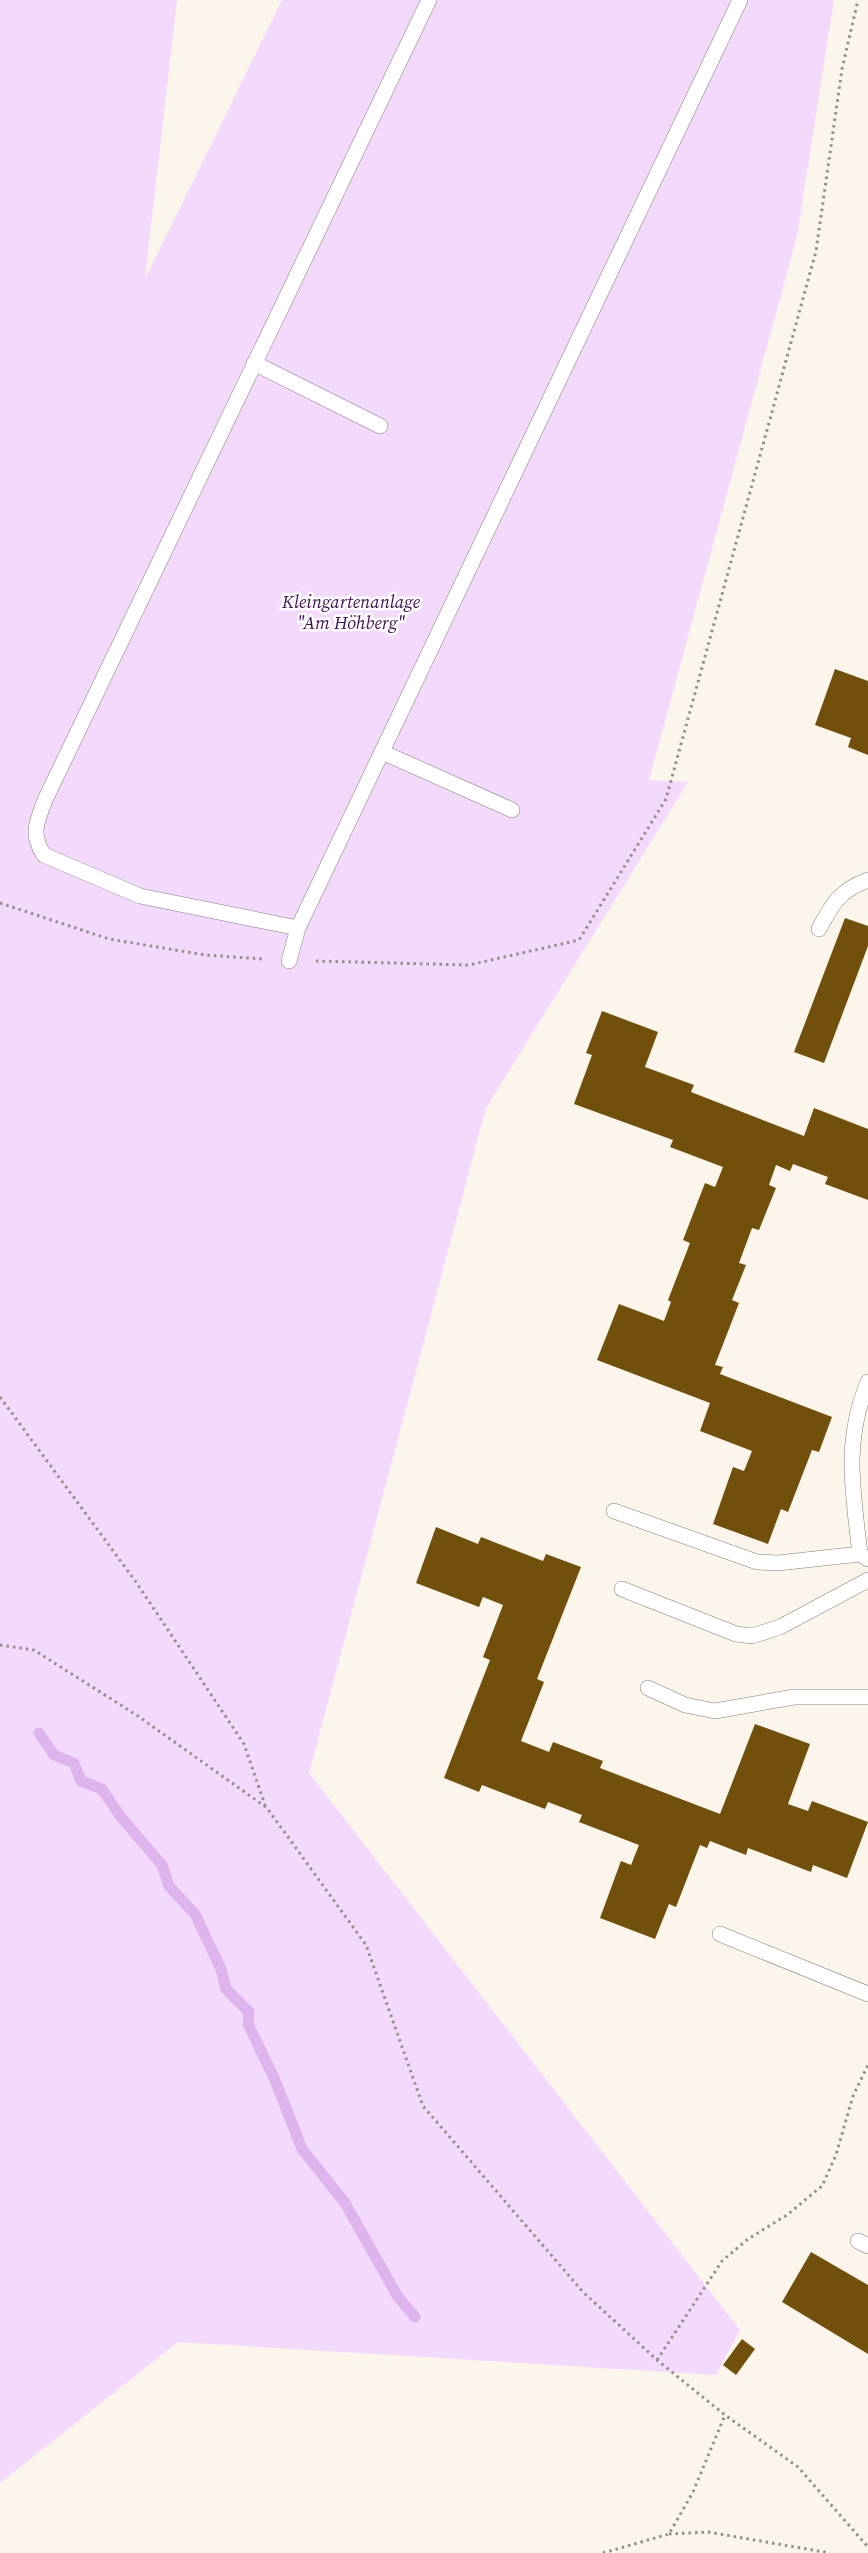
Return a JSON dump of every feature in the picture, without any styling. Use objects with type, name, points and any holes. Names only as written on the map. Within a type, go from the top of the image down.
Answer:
[{"type":"lane","points":[[298,928],[140,896],[44,855],[36,843],[35,826],[44,800],[429,0]]},
{"type":"lane","points":[[289,961],[298,928],[740,0]]},
{"type":"lane","points":[[254,363],[380,426]]},
{"type":"lane","points":[[382,752],[512,810]]},
{"type":"lane","points":[[819,929],[832,903],[853,886],[868,880]]},
{"type":"lane","points":[[614,1511],[757,1562],[778,1563],[864,1556],[853,1498],[852,1444],[854,1425],[868,1382]]},
{"type":"lane","points":[[622,1589],[736,1634],[752,1636],[780,1627],[868,1580]]},
{"type":"lane","points":[[648,1688],[685,1705],[715,1711],[794,1697],[868,1698]]},
{"type":"lane","points":[[720,1934],[868,1994]]},
{"type":"path","points":[[0,903],[109,939],[205,955],[289,961],[469,965],[579,940],[666,799],[816,252],[842,69],[858,0]]},
{"type":"path","points":[[0,1397],[136,1582],[244,1744],[267,1808],[366,1945],[423,2106],[583,2292],[657,2360],[725,2415],[798,2467],[868,2547]]},
{"type":"path","points":[[0,1645],[34,1650],[138,1716],[267,1808]]},
{"type":"path","points":[[657,2360],[722,2261],[748,2239],[787,2215],[822,2186],[836,2155],[853,2096],[868,2064]]},
{"type":"path","points":[[668,2534],[693,2492],[725,2415]]},
{"type":"path","points":[[603,2553],[668,2534],[708,2532],[830,2553]]},
{"type":"green space","name":"Kleingartenanlage \"Am Höhberg\"","points":[[0,0],[177,0],[145,279],[282,0],[834,0],[797,236],[649,780],[688,782],[486,1108],[309,1773],[740,2330],[716,2375],[178,2342],[0,2483]]},
{"type":"building","points":[[835,669],[868,681],[868,755],[848,747],[851,738],[815,725]]},
{"type":"building","points":[[845,918],[868,926],[868,946],[824,1063],[794,1052]]},
{"type":"building","points":[[602,1011],[658,1032],[645,1067],[694,1085],[691,1092],[804,1136],[814,1108],[868,1129],[868,1200],[825,1184],[828,1177],[793,1164],[790,1171],[776,1165],[769,1185],[776,1188],[759,1230],[752,1228],[739,1263],[746,1265],[732,1300],[739,1303],[715,1365],[723,1367],[720,1374],[832,1417],[819,1452],[812,1450],[788,1512],[781,1509],[768,1544],[713,1524],[733,1467],[744,1471],[752,1451],[700,1431],[710,1403],[597,1360],[619,1304],[664,1321],[671,1302],[668,1300],[690,1243],[683,1240],[705,1183],[715,1187],[723,1167],[670,1147],[673,1140],[574,1104],[592,1055],[586,1053]]},
{"type":"building","points":[[436,1527],[478,1544],[481,1537],[543,1561],[546,1554],[581,1567],[537,1679],[544,1682],[521,1741],[549,1752],[553,1742],[603,1761],[600,1768],[720,1814],[755,1724],[810,1744],[788,1804],[808,1811],[812,1801],[868,1822],[847,1878],[813,1865],[811,1872],[748,1848],[746,1855],[710,1841],[707,1848],[700,1845],[676,1907],[669,1904],[655,1939],[600,1918],[621,1861],[631,1865],[639,1845],[579,1822],[582,1815],[548,1802],[545,1809],[482,1785],[479,1792],[444,1778],[490,1660],[483,1657],[503,1605],[483,1597],[479,1607],[416,1583]]},
{"type":"building","points":[[811,2252],[868,2285],[868,2354],[782,2302]]},
{"type":"building","points":[[742,2339],[755,2349],[736,2375],[723,2365]]},
{"type":"waterway","points":[[39,1733],[54,1755],[74,1763],[81,1781],[102,1789],[120,1816],[162,1865],[169,1886],[195,1914],[221,1969],[226,1989],[249,2012],[248,2024],[275,2080],[302,2149],[345,2203],[398,2297],[415,2317]]}]
